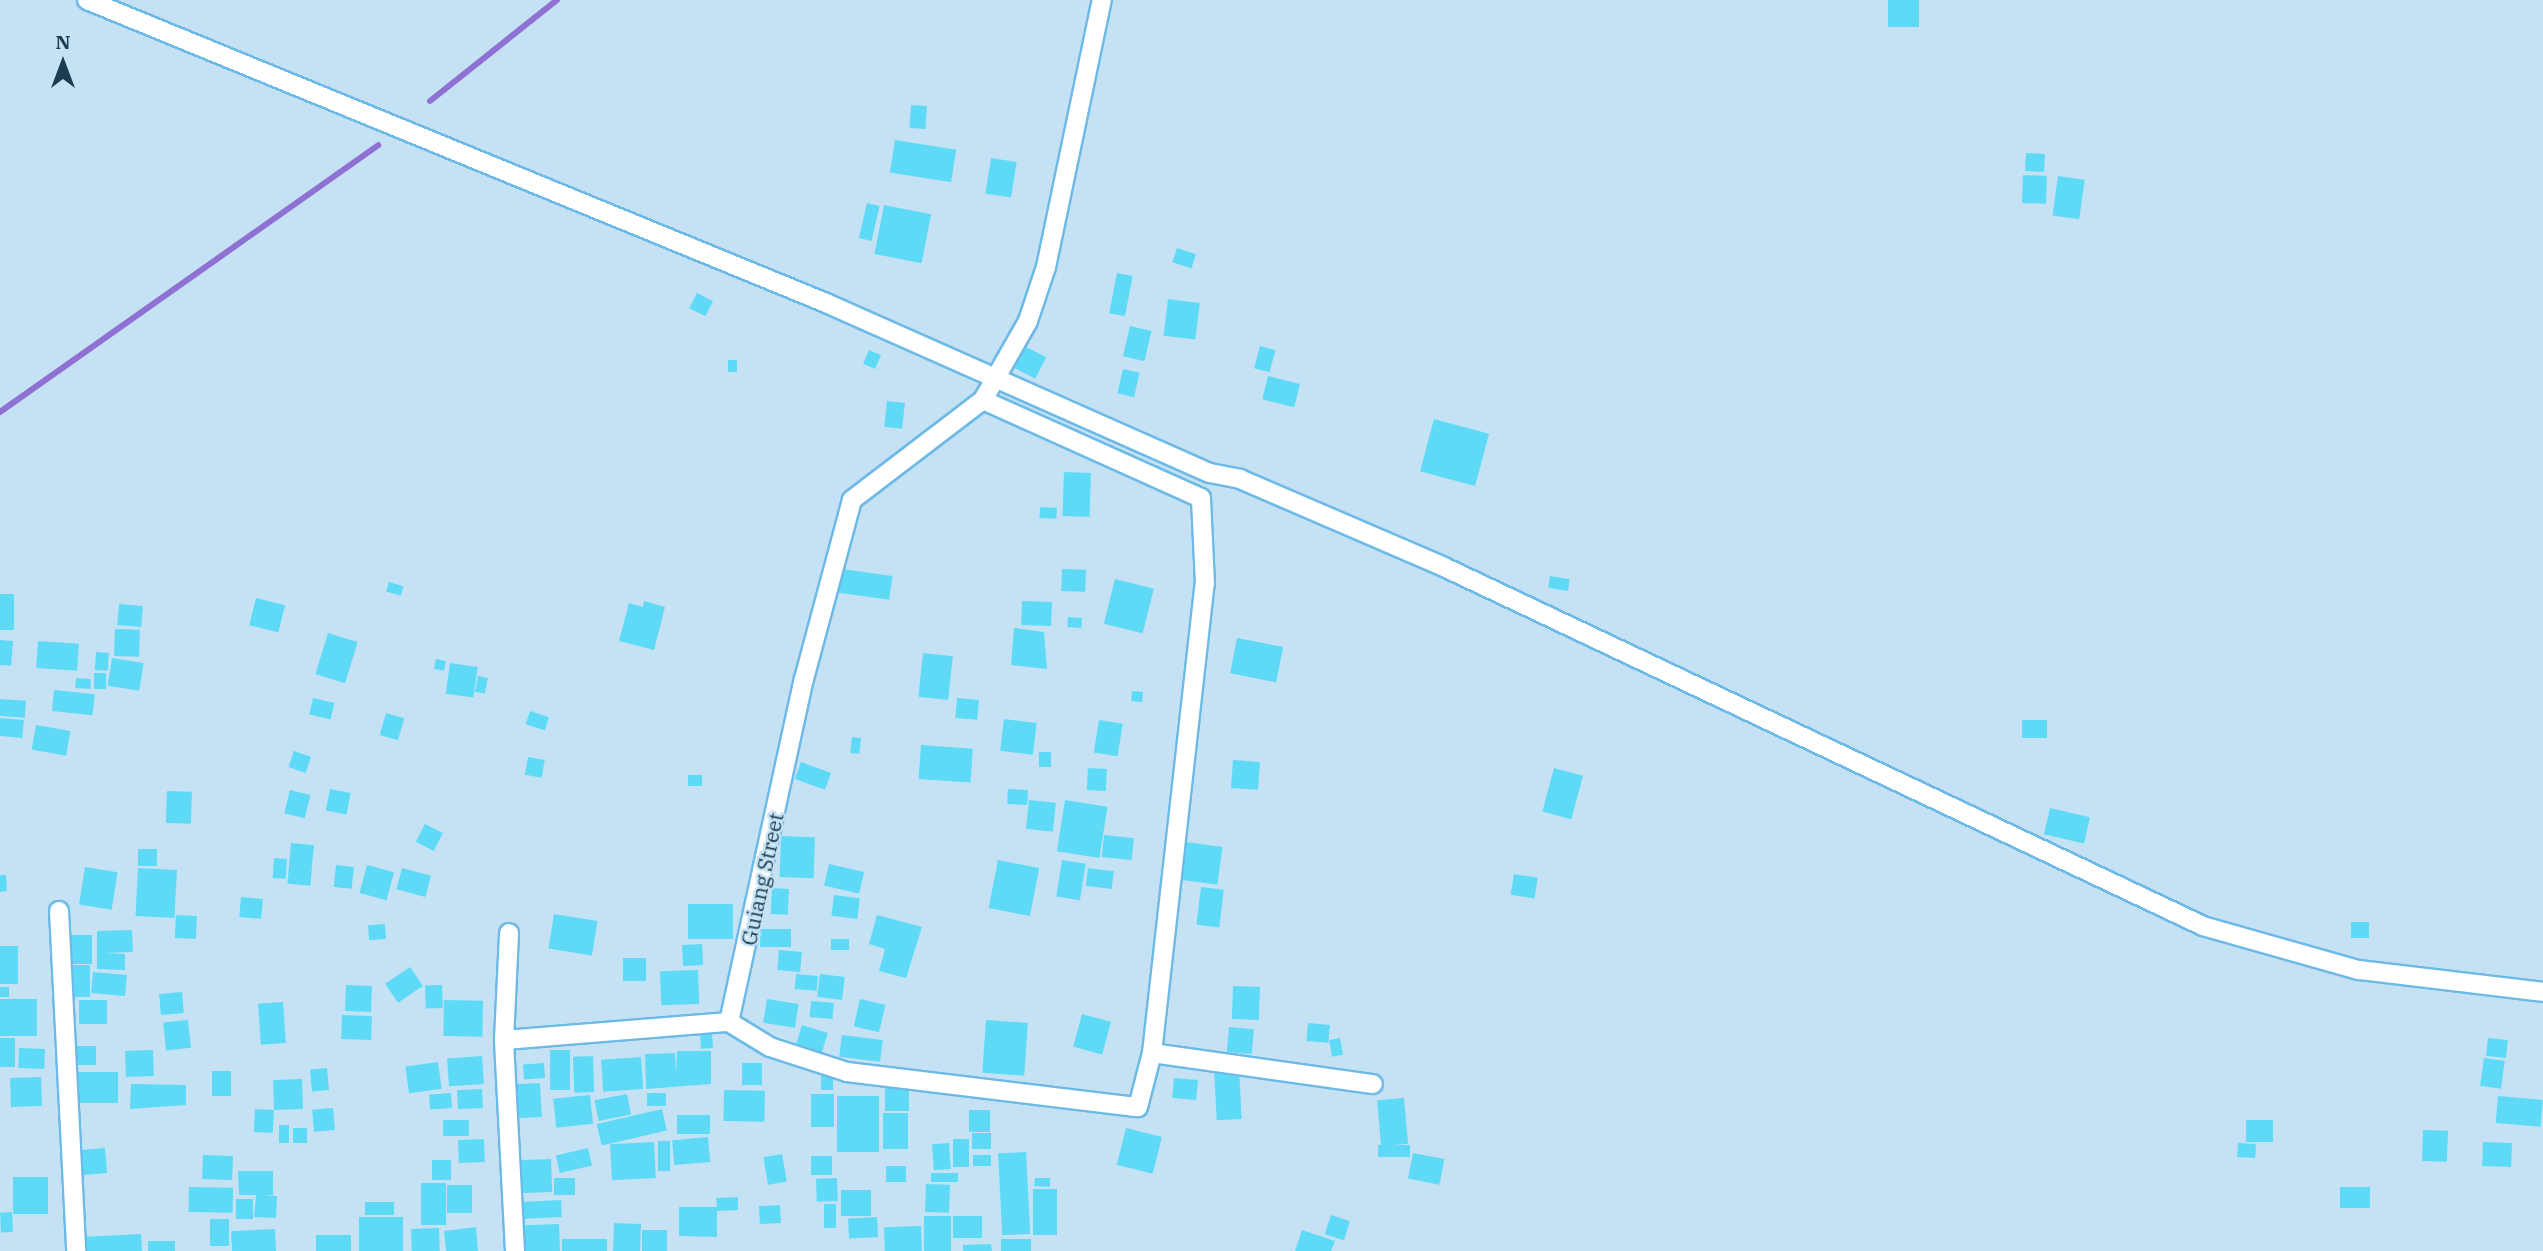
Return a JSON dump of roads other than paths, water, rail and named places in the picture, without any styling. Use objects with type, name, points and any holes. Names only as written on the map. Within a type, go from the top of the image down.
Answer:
[{"type":"street","points":[[87,0],[998,376],[1210,473],[1240,479],[1444,567],[2203,926],[2358,970],[2543,992]]},
{"type":"street","name":"Guiang Street","points":[[729,1022],[804,679],[852,500],[983,400],[1028,321],[1046,267],[1102,0]]},
{"type":"street","points":[[983,400],[1201,498]]},
{"type":"street","points":[[504,1040],[729,1022],[770,1047],[825,1067],[1094,1105],[1138,1107],[1152,1053],[1205,584],[1201,498],[1210,473]]},
{"type":"street","points":[[59,911],[76,1251]]},
{"type":"street","points":[[509,933],[504,1040],[515,1251]]},
{"type":"street","points":[[1152,1053],[1373,1084]]},
{"type":"waterway","points":[[430,101],[557,0]]},
{"type":"waterway","points":[[0,412],[378,145]]}]
